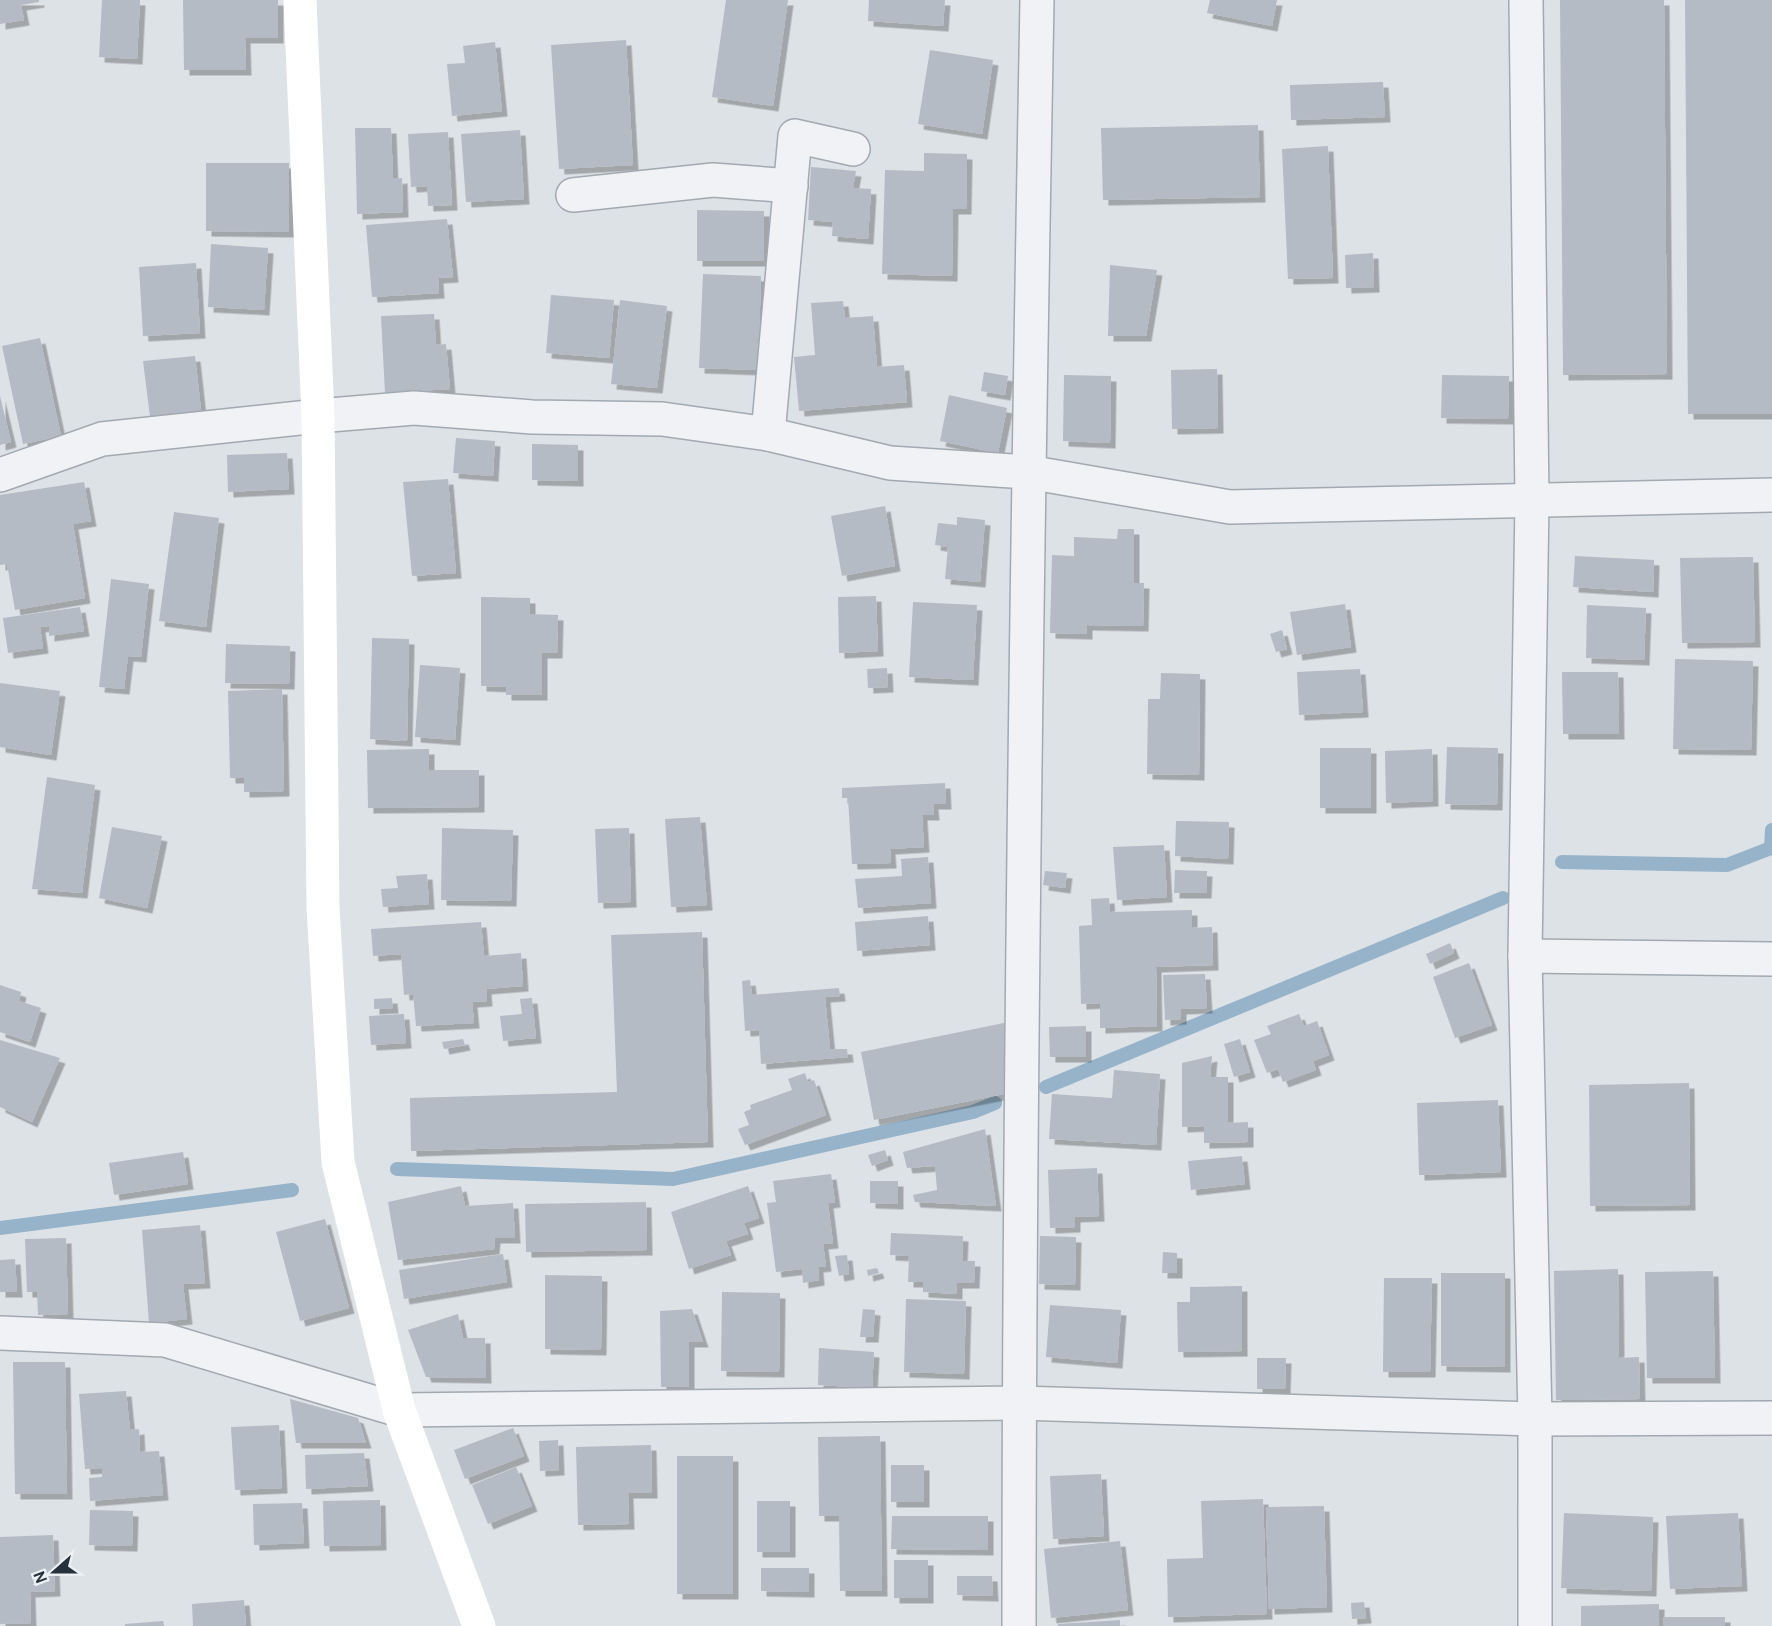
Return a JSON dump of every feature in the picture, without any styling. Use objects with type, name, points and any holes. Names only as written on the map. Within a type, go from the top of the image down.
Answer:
[{"type":"street","points":[[300,0],[318,416],[323,909],[338,1162],[399,1410],[479,1626]]},
{"type":"street","points":[[1019,1626],[1028,472],[1037,0]]},
{"type":"street","points":[[1526,0],[1532,500],[1525,956],[1535,1419],[1535,1626]]},
{"type":"street","points":[[768,434],[795,136],[853,149]]},
{"type":"street","points":[[573,195],[713,180],[791,186]]},
{"type":"street","points":[[0,475],[102,439],[414,408],[532,417],[662,419],[768,434],[890,463],[1028,472],[1230,507],[1772,495]]},
{"type":"street","points":[[1525,956],[1772,959]]},
{"type":"street","points":[[0,1334],[165,1340],[399,1410],[1019,1403],[1535,1419],[1772,1418]]},
{"type":"building","points":[[0,0],[39,0],[39,2],[21,5],[24,20],[0,24]]},
{"type":"building","points":[[102,0],[140,0],[137,59],[99,57]]},
{"type":"building","points":[[183,0],[278,0],[278,38],[245,38],[246,70],[184,70]]},
{"type":"building","points":[[726,0],[788,0],[773,106],[712,97]]},
{"type":"building","points":[[869,0],[945,0],[943,26],[868,21]]},
{"type":"building","points":[[1210,0],[1277,0],[1272,26],[1207,13]]},
{"type":"building","points":[[1560,0],[1664,0],[1667,374],[1563,375]]},
{"type":"building","points":[[1685,0],[1772,0],[1772,414],[1688,414]]},
{"type":"building","points":[[626,40],[633,165],[559,169],[551,45]]},
{"type":"building","points":[[495,42],[502,111],[452,116],[447,64],[465,63],[463,46]]},
{"type":"building","points":[[930,50],[993,60],[982,134],[918,124]]},
{"type":"building","points":[[1383,82],[1385,117],[1291,120],[1290,85]]},
{"type":"building","points":[[1258,125],[1260,197],[1103,200],[1101,128]]},
{"type":"building","points":[[355,128],[391,128],[393,179],[402,178],[403,212],[357,214]]},
{"type":"building","points":[[520,130],[524,199],[466,202],[461,134]]},
{"type":"building","points":[[448,132],[452,205],[428,206],[427,186],[411,187],[408,134]]},
{"type":"building","points":[[1328,146],[1333,278],[1288,279],[1282,149]]},
{"type":"building","points":[[924,153],[967,154],[966,209],[953,209],[952,276],[882,274],[885,170],[924,171]]},
{"type":"building","points":[[206,163],[289,163],[289,232],[206,231]]},
{"type":"building","points":[[811,167],[856,171],[853,188],[871,189],[868,239],[832,236],[833,222],[808,220]]},
{"type":"building","points":[[697,210],[764,211],[764,261],[697,261]]},
{"type":"building","points":[[447,219],[453,277],[438,278],[439,293],[372,297],[366,225]]},
{"type":"building","points":[[211,244],[268,248],[264,310],[208,307]]},
{"type":"building","points":[[1373,253],[1374,287],[1346,288],[1345,255]]},
{"type":"building","points":[[196,263],[200,333],[143,336],[139,267]]},
{"type":"building","points":[[1110,265],[1157,270],[1146,336],[1108,336]]},
{"type":"building","points":[[703,274],[761,276],[758,370],[699,368]]},
{"type":"building","points":[[551,295],[614,300],[609,358],[546,353]]},
{"type":"building","points":[[620,300],[667,306],[657,388],[611,384]]},
{"type":"building","points":[[843,301],[845,318],[873,316],[877,367],[904,365],[907,402],[799,411],[794,357],[815,355],[811,303]]},
{"type":"building","points":[[434,314],[436,345],[446,344],[450,389],[385,393],[381,316]]},
{"type":"building","points":[[40,338],[61,436],[23,444],[2,346]]},
{"type":"building","points":[[195,356],[202,419],[151,425],[143,361]]},
{"type":"building","points":[[1217,369],[1218,428],[1172,429],[1171,370]]},
{"type":"building","points":[[984,372],[1008,376],[1005,395],[981,391]]},
{"type":"building","points":[[1064,375],[1111,376],[1110,443],[1063,441]]},
{"type":"building","points":[[1442,375],[1509,376],[1508,419],[1441,418]]},
{"type":"building","points":[[949,395],[1007,408],[998,453],[940,441]]},
{"type":"building","points":[[0,396],[11,442],[0,445]]},
{"type":"building","points":[[456,438],[495,441],[493,476],[453,473]]},
{"type":"building","points":[[532,444],[578,445],[578,481],[532,480]]},
{"type":"building","points":[[287,453],[289,489],[228,492],[227,455]]},
{"type":"building","points":[[448,479],[456,573],[412,576],[403,482]]},
{"type":"building","points":[[84,482],[91,521],[73,524],[85,598],[15,610],[7,564],[0,565],[0,495]]},
{"type":"building","points":[[885,506],[895,566],[842,576],[831,516]]},
{"type":"building","points":[[174,512],[219,518],[206,627],[159,621]]},
{"type":"building","points":[[957,517],[985,520],[980,582],[945,579],[948,547],[935,545],[938,523],[957,525]]},
{"type":"building","points":[[1118,529],[1134,529],[1134,583],[1144,583],[1143,626],[1087,625],[1087,634],[1050,633],[1052,555],[1074,556],[1074,537],[1117,539]]},
{"type":"building","points":[[1575,556],[1654,560],[1653,592],[1573,587]]},
{"type":"building","points":[[1753,557],[1755,642],[1682,643],[1680,558]]},
{"type":"building","points":[[111,579],[149,584],[141,657],[128,656],[124,689],[99,687]]},
{"type":"building","points":[[876,596],[878,651],[839,653],[838,597]]},
{"type":"building","points":[[481,597],[530,598],[530,614],[558,615],[557,653],[542,653],[542,695],[506,695],[506,687],[481,686]]},
{"type":"building","points":[[913,602],[977,605],[973,680],[909,677]]},
{"type":"building","points":[[1345,604],[1351,647],[1297,655],[1290,612]]},
{"type":"building","points":[[1587,605],[1646,608],[1644,660],[1586,658]]},
{"type":"building","points":[[80,607],[84,631],[49,636],[49,626],[40,627],[43,648],[8,653],[3,618]]},
{"type":"building","points":[[1282,630],[1287,649],[1276,652],[1270,634]]},
{"type":"building","points":[[372,638],[409,639],[407,741],[370,739]]},
{"type":"building","points":[[226,644],[290,646],[289,684],[225,683]]},
{"type":"building","points":[[1675,659],[1753,661],[1751,750],[1673,749]]},
{"type":"building","points":[[420,665],[460,668],[455,740],[415,737]]},
{"type":"building","points":[[887,668],[888,687],[868,688],[867,669]]},
{"type":"building","points":[[1360,669],[1363,712],[1299,715],[1297,672]]},
{"type":"building","points":[[1562,672],[1618,672],[1619,734],[1563,734]]},
{"type":"building","points":[[1161,673],[1200,674],[1199,775],[1147,774],[1148,699],[1160,699]]},
{"type":"building","points":[[0,683],[60,691],[51,755],[0,747]]},
{"type":"building","points":[[282,689],[284,791],[244,792],[244,778],[230,778],[228,691]]},
{"type":"building","points":[[1447,747],[1498,748],[1497,805],[1445,804]]},
{"type":"building","points":[[1320,748],[1371,748],[1371,808],[1320,808]]},
{"type":"building","points":[[429,749],[429,770],[479,770],[479,807],[368,808],[367,750]]},
{"type":"building","points":[[1432,749],[1433,801],[1386,803],[1385,751]]},
{"type":"building","points":[[47,777],[95,785],[82,893],[32,889]]},
{"type":"building","points":[[945,783],[946,804],[933,804],[934,815],[922,815],[924,847],[890,849],[891,863],[852,864],[848,798],[842,798],[842,788]]},
{"type":"building","points":[[700,817],[707,905],[671,907],[665,819]]},
{"type":"building","points":[[1176,821],[1229,822],[1228,859],[1175,856]]},
{"type":"building","points":[[112,827],[162,836],[147,908],[99,898]]},
{"type":"building","points":[[442,828],[513,830],[511,901],[441,900]]},
{"type":"building","points":[[629,828],[631,902],[598,903],[595,829]]},
{"type":"building","points":[[1164,845],[1167,897],[1117,900],[1113,847]]},
{"type":"building","points":[[928,857],[931,903],[858,908],[855,879],[902,876],[901,859]]},
{"type":"building","points":[[1175,870],[1207,871],[1206,893],[1174,893]]},
{"type":"building","points":[[1045,871],[1067,873],[1065,888],[1043,885]]},
{"type":"building","points":[[427,874],[429,904],[383,907],[381,889],[398,888],[396,876]]},
{"type":"building","points":[[1109,898],[1110,912],[1192,910],[1192,928],[1212,927],[1213,965],[1156,967],[1157,1026],[1100,1028],[1100,1003],[1081,1004],[1079,926],[1092,925],[1091,899]]},
{"type":"building","points":[[928,916],[930,945],[857,951],[855,922]]},
{"type":"building","points":[[481,922],[484,956],[521,953],[523,986],[486,989],[487,1001],[472,1002],[474,1023],[416,1026],[413,994],[404,995],[401,954],[373,956],[371,929]]},
{"type":"building","points":[[702,932],[708,1142],[411,1151],[410,1098],[617,1092],[611,935]]},
{"type":"building","points":[[1450,943],[1454,953],[1430,964],[1426,954]]},
{"type":"building","points":[[1469,963],[1492,1025],[1455,1038],[1433,977]]},
{"type":"building","points":[[1205,974],[1207,1008],[1181,1009],[1181,1019],[1165,1020],[1163,975]]},
{"type":"building","points":[[750,980],[752,995],[839,988],[840,996],[825,997],[830,1049],[847,1049],[848,1057],[761,1064],[759,1030],[745,1031],[742,981]]},
{"type":"building","points":[[0,985],[21,992],[19,1001],[41,1008],[30,1042],[0,1032]]},
{"type":"building","points":[[392,998],[393,1008],[374,1009],[374,999]]},
{"type":"building","points":[[532,998],[536,1038],[503,1041],[500,1016],[522,1014],[520,999]]},
{"type":"building","points":[[404,1014],[406,1043],[371,1045],[369,1016]]},
{"type":"building","points":[[1299,1014],[1304,1026],[1317,1021],[1329,1055],[1313,1061],[1316,1070],[1283,1082],[1278,1069],[1267,1073],[1254,1040],[1271,1034],[1267,1026]]},
{"type":"building","points":[[1004,1023],[1019,1091],[874,1120],[861,1052]]},
{"type":"building","points":[[1086,1026],[1086,1057],[1050,1057],[1049,1027]]},
{"type":"building","points":[[463,1039],[465,1045],[444,1049],[442,1042]]},
{"type":"building","points":[[1240,1039],[1250,1072],[1234,1077],[1224,1044]]},
{"type":"building","points":[[0,1040],[60,1058],[32,1122],[0,1107]]},
{"type":"building","points":[[1212,1056],[1210,1077],[1228,1077],[1228,1123],[1248,1122],[1248,1142],[1204,1143],[1204,1126],[1182,1127],[1182,1063]]},
{"type":"building","points":[[1114,1070],[1160,1074],[1156,1145],[1049,1139],[1052,1094],[1112,1098]]},
{"type":"building","points":[[805,1073],[808,1082],[814,1080],[826,1115],[745,1145],[738,1129],[749,1125],[744,1112],[751,1109],[750,1105],[792,1090],[788,1079]]},
{"type":"building","points":[[1689,1083],[1690,1205],[1590,1206],[1589,1085]]},
{"type":"building","points":[[1498,1100],[1501,1172],[1419,1175],[1417,1103]]},
{"type":"building","points":[[985,1129],[996,1206],[915,1202],[913,1195],[937,1190],[935,1166],[907,1168],[903,1152]]},
{"type":"building","points":[[885,1150],[888,1160],[872,1166],[868,1155]]},
{"type":"building","points":[[183,1152],[188,1184],[114,1195],[109,1163]]},
{"type":"building","points":[[1242,1156],[1245,1184],[1191,1190],[1188,1161]]},
{"type":"building","points":[[1097,1168],[1099,1216],[1075,1217],[1075,1227],[1050,1228],[1048,1170]]},
{"type":"building","points":[[831,1174],[835,1202],[828,1203],[833,1243],[823,1244],[826,1266],[818,1267],[819,1280],[803,1283],[802,1269],[776,1272],[767,1203],[776,1202],[773,1181]]},
{"type":"building","points":[[870,1181],[898,1181],[898,1204],[870,1203]]},
{"type":"building","points":[[461,1186],[465,1206],[513,1203],[515,1238],[495,1238],[494,1249],[398,1260],[388,1202]]},
{"type":"building","points":[[748,1186],[759,1218],[744,1223],[748,1234],[726,1241],[731,1255],[689,1269],[671,1212]]},
{"type":"building","points":[[646,1202],[647,1250],[526,1252],[525,1204]]},
{"type":"building","points":[[325,1219],[349,1308],[300,1321],[276,1232]]},
{"type":"building","points":[[200,1225],[205,1283],[183,1284],[187,1319],[149,1323],[142,1230]]},
{"type":"building","points":[[891,1233],[963,1236],[962,1261],[975,1261],[974,1283],[957,1283],[957,1294],[923,1292],[923,1282],[908,1282],[909,1256],[890,1255]]},
{"type":"building","points":[[1040,1236],[1076,1237],[1075,1285],[1039,1284]]},
{"type":"building","points":[[66,1238],[68,1314],[38,1315],[37,1292],[27,1292],[25,1239]]},
{"type":"building","points":[[1163,1252],[1177,1253],[1177,1273],[1162,1273]]},
{"type":"building","points":[[503,1254],[507,1282],[404,1299],[399,1270]]},
{"type":"building","points":[[847,1255],[849,1274],[839,1276],[835,1256]]},
{"type":"building","points":[[15,1259],[17,1292],[0,1292],[0,1260]]},
{"type":"building","points":[[877,1268],[879,1273],[868,1276],[867,1270]]},
{"type":"building","points":[[1618,1269],[1619,1358],[1639,1357],[1640,1399],[1556,1400],[1554,1271]]},
{"type":"building","points":[[1713,1271],[1715,1378],[1647,1378],[1645,1272]]},
{"type":"building","points":[[1441,1273],[1505,1273],[1505,1367],[1441,1366]]},
{"type":"building","points":[[545,1275],[602,1276],[601,1350],[545,1349]]},
{"type":"building","points":[[1384,1278],[1432,1278],[1430,1372],[1383,1372]]},
{"type":"building","points":[[1242,1286],[1242,1351],[1178,1352],[1177,1302],[1190,1302],[1190,1287]]},
{"type":"building","points":[[722,1292],[780,1293],[779,1372],[721,1371]]},
{"type":"building","points":[[906,1299],[966,1301],[964,1374],[904,1372]]},
{"type":"building","points":[[1050,1305],[1121,1310],[1117,1363],[1046,1357]]},
{"type":"building","points":[[692,1309],[703,1342],[689,1342],[689,1387],[661,1387],[660,1311]]},
{"type":"building","points":[[863,1309],[875,1310],[873,1337],[860,1337]]},
{"type":"building","points":[[458,1314],[463,1338],[485,1338],[486,1378],[426,1377],[408,1330]]},
{"type":"building","points":[[819,1348],[874,1352],[872,1388],[818,1385]]},
{"type":"building","points":[[1257,1358],[1286,1358],[1285,1389],[1257,1389]]},
{"type":"building","points":[[13,1362],[65,1362],[67,1494],[15,1494]]},
{"type":"building","points":[[126,1391],[130,1430],[139,1429],[140,1452],[159,1451],[163,1495],[90,1501],[89,1478],[102,1477],[102,1468],[85,1469],[79,1394]]},
{"type":"building","points":[[290,1399],[358,1418],[366,1443],[296,1443]]},
{"type":"building","points":[[279,1425],[282,1488],[235,1490],[231,1427]]},
{"type":"building","points":[[513,1428],[524,1456],[465,1479],[454,1450]]},
{"type":"building","points":[[880,1436],[882,1591],[840,1591],[839,1516],[819,1516],[818,1437]]},
{"type":"building","points":[[558,1440],[559,1470],[540,1471],[539,1441]]},
{"type":"building","points":[[651,1445],[652,1493],[628,1493],[629,1524],[578,1525],[576,1447]]},
{"type":"building","points":[[364,1453],[368,1486],[306,1489],[305,1455]]},
{"type":"building","points":[[677,1456],[733,1456],[733,1594],[677,1594]]},
{"type":"building","points":[[891,1465],[924,1465],[924,1502],[891,1502]]},
{"type":"building","points":[[516,1467],[532,1506],[488,1524],[472,1485]]},
{"type":"building","points":[[1101,1474],[1104,1536],[1053,1539],[1050,1476]]},
{"type":"building","points":[[1263,1499],[1267,1614],[1168,1617],[1167,1559],[1203,1558],[1201,1501]]},
{"type":"building","points":[[380,1500],[381,1545],[324,1546],[323,1501]]},
{"type":"building","points":[[757,1501],[790,1501],[790,1552],[757,1552]]},
{"type":"building","points":[[302,1503],[304,1543],[254,1545],[253,1504]]},
{"type":"building","points":[[1324,1506],[1327,1607],[1269,1609],[1266,1507]]},
{"type":"building","points":[[90,1510],[133,1511],[132,1546],[89,1545]]},
{"type":"building","points":[[1564,1513],[1653,1517],[1651,1591],[1561,1588]]},
{"type":"building","points":[[1738,1513],[1742,1586],[1670,1589],[1666,1516]]},
{"type":"building","points":[[892,1516],[988,1516],[988,1550],[891,1549]]},
{"type":"building","points":[[53,1535],[55,1591],[30,1592],[31,1623],[0,1624],[0,1537]]},
{"type":"building","points":[[1120,1541],[1128,1610],[1051,1618],[1044,1549]]},
{"type":"building","points":[[894,1560],[928,1560],[928,1598],[894,1598]]},
{"type":"building","points":[[761,1568],[809,1568],[809,1592],[761,1591]]},
{"type":"building","points":[[957,1576],[992,1576],[993,1596],[957,1595]]},
{"type":"building","points":[[244,1600],[246,1626],[193,1626],[192,1604]]},
{"type":"building","points":[[1364,1602],[1366,1618],[1352,1619],[1351,1603]]},
{"type":"building","points":[[1659,1604],[1659,1626],[1581,1626],[1581,1606]]},
{"type":"building","points":[[1663,1617],[1725,1617],[1725,1626],[1664,1626]]},
{"type":"building","points":[[1120,1620],[1120,1626],[1058,1626],[1058,1624]]},
{"type":"building","points":[[163,1621],[164,1626],[125,1626],[125,1624]]},
{"type":"waterway","points":[[1562,862],[1727,865],[1771,848],[1772,830]]},
{"type":"waterway","points":[[1046,1087],[1503,898]]},
{"type":"waterway","points":[[397,1169],[673,1179],[973,1112],[995,1103]]},
{"type":"waterway","points":[[0,1228],[292,1190]]}]
